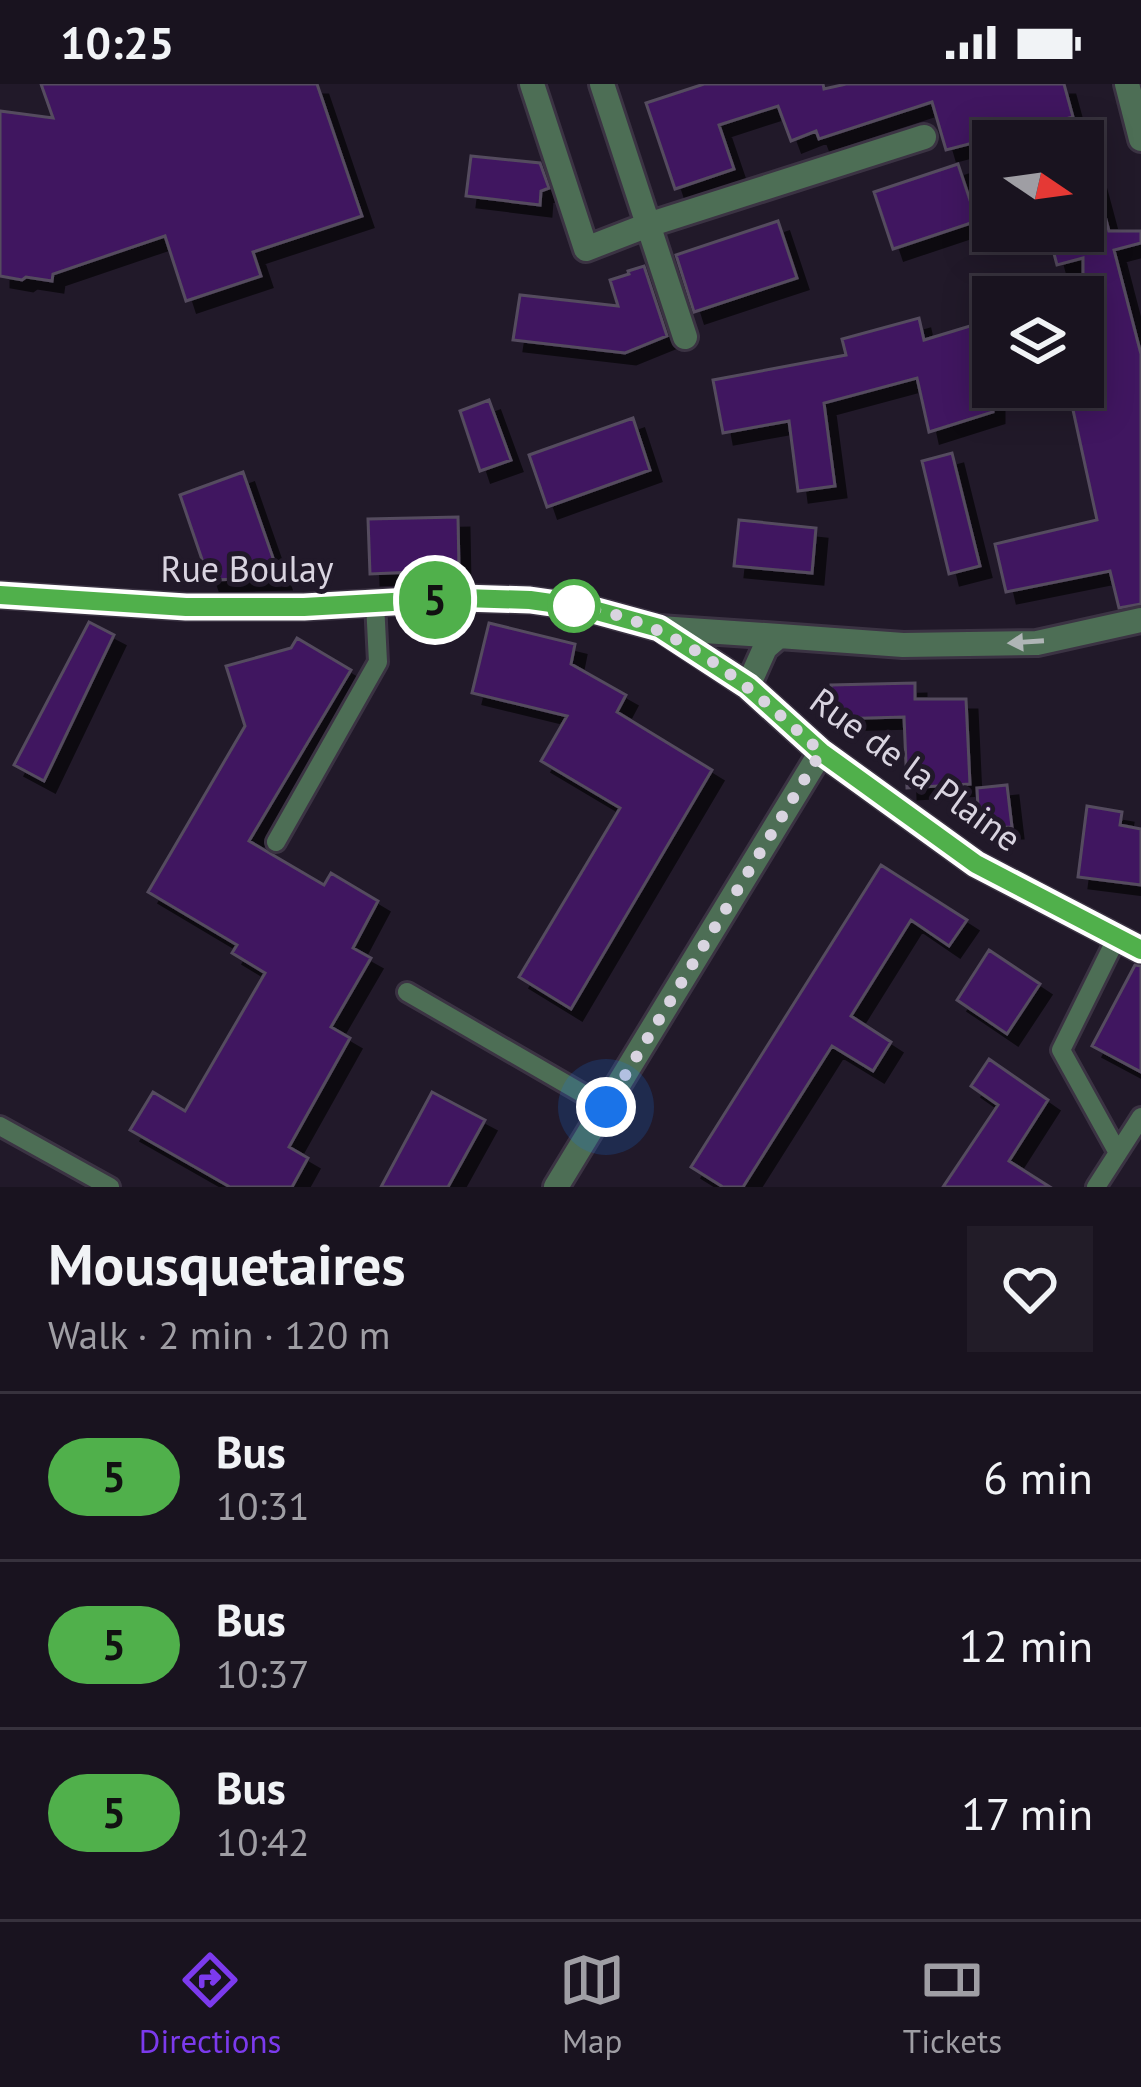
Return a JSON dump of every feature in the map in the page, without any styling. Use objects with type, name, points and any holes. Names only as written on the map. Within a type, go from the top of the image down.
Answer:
[{"type":"street","points":[[532,84],[586,249],[924,136]]},
{"type":"street","points":[[602,84],[685,337]]},
{"type":"street","points":[[1127,84],[1141,139]]},
{"type":"street","name":"Rue Boulay","points":[[0,595],[186,607],[530,600],[586,608],[659,628],[903,645],[1036,643],[1141,620]]},
{"type":"street","name":"Rue de la Plaine","points":[[659,628],[748,686],[821,752],[976,864],[1141,950]]},
{"type":"street","points":[[748,686],[765,648],[779,635]]},
{"type":"street","points":[[556,1187],[821,752]]},
{"type":"lane","points":[[276,842],[378,662],[375,603]]},
{"type":"lane","points":[[1117,937],[1061,1050],[1118,1153]]},
{"type":"lane","points":[[407,992],[606,1107]]},
{"type":"lane","points":[[1096,1187],[1141,1117]]},
{"type":"lane","points":[[0,1126],[110,1187]]},
{"type":"building","points":[[41,84],[317,84],[362,216],[253,252],[261,276],[186,301],[165,236],[53,274],[52,281],[0,276],[0,111],[53,118]]},
{"type":"building","points":[[704,84],[823,84],[824,89],[846,84],[1064,84],[1073,117],[972,120],[972,143],[946,150],[932,102],[819,139],[816,131],[791,141],[778,106],[719,125],[734,169],[675,189],[646,103]]},
{"type":"building","points":[[471,156],[540,163],[549,188],[541,191],[540,205],[466,196]]},
{"type":"building","points":[[958,164],[972,206],[972,223],[893,249],[874,192]]},
{"type":"building","points":[[1104,212],[1109,231],[1141,231],[1141,243],[1114,250],[1141,354],[1141,604],[1119,608],[1110,571],[1006,592],[995,544],[1097,520],[1073,408],[1104,408],[1104,276],[1083,276],[1083,258],[1057,265],[1054,252],[1104,252]]},
{"type":"building","points":[[778,221],[797,278],[694,312],[676,255]]},
{"type":"building","points":[[644,266],[667,336],[625,353],[513,340],[520,295],[618,306],[610,280]]},
{"type":"building","points":[[919,318],[924,340],[972,325],[972,408],[993,408],[993,412],[929,432],[917,378],[824,403],[835,486],[798,491],[789,421],[723,433],[713,380],[846,355],[842,339]]},
{"type":"building","points":[[489,400],[511,460],[480,471],[460,411]]},
{"type":"building","points":[[633,418],[650,470],[547,507],[529,455]]},
{"type":"building","points":[[952,453],[980,566],[949,574],[922,461]]},
{"type":"building","points":[[243,472],[280,578],[209,580],[180,495]]},
{"type":"building","points":[[458,517],[459,570],[370,574],[368,519]]},
{"type":"building","points":[[739,520],[816,528],[812,573],[734,566]]},
{"type":"building","points":[[89,622],[114,635],[44,781],[14,765]]},
{"type":"building","points":[[489,623],[575,644],[571,664],[626,695],[617,712],[712,770],[571,1009],[519,977],[620,808],[541,761],[567,716],[472,693]]},
{"type":"building","points":[[297,638],[351,670],[249,841],[324,885],[331,873],[378,901],[353,948],[371,958],[331,1027],[350,1038],[289,1147],[308,1158],[292,1187],[230,1187],[130,1130],[153,1092],[185,1111],[265,973],[232,953],[237,945],[148,892],[245,726],[226,666],[291,648]]},
{"type":"building","points":[[915,683],[915,699],[966,699],[970,784],[907,788],[904,717],[832,719],[831,685]]},
{"type":"building","points":[[1007,785],[1012,827],[979,828],[977,788]]},
{"type":"building","points":[[1087,806],[1122,812],[1120,825],[1141,829],[1141,885],[1078,877]]},
{"type":"building","points":[[881,865],[967,920],[949,946],[911,920],[851,1016],[891,1042],[873,1071],[832,1046],[743,1187],[723,1187],[691,1167]]},
{"type":"building","points":[[989,950],[1040,984],[1007,1034],[957,1000]]},
{"type":"building","points":[[1135,965],[1141,966],[1141,1072],[1092,1046]]},
{"type":"building","points":[[989,1059],[1048,1100],[1009,1161],[1050,1187],[943,1187],[998,1105],[971,1086]]},
{"type":"building","points":[[432,1092],[485,1120],[448,1187],[381,1187]]},
{"type":"bus line","name":"5","points":[[0,595],[186,607],[530,600],[586,608],[659,628],[748,686],[821,752],[976,864],[1141,950]]},
{"type":"route","points":[[574,606],[659,628],[748,686],[821,752],[606,1107]]}]
